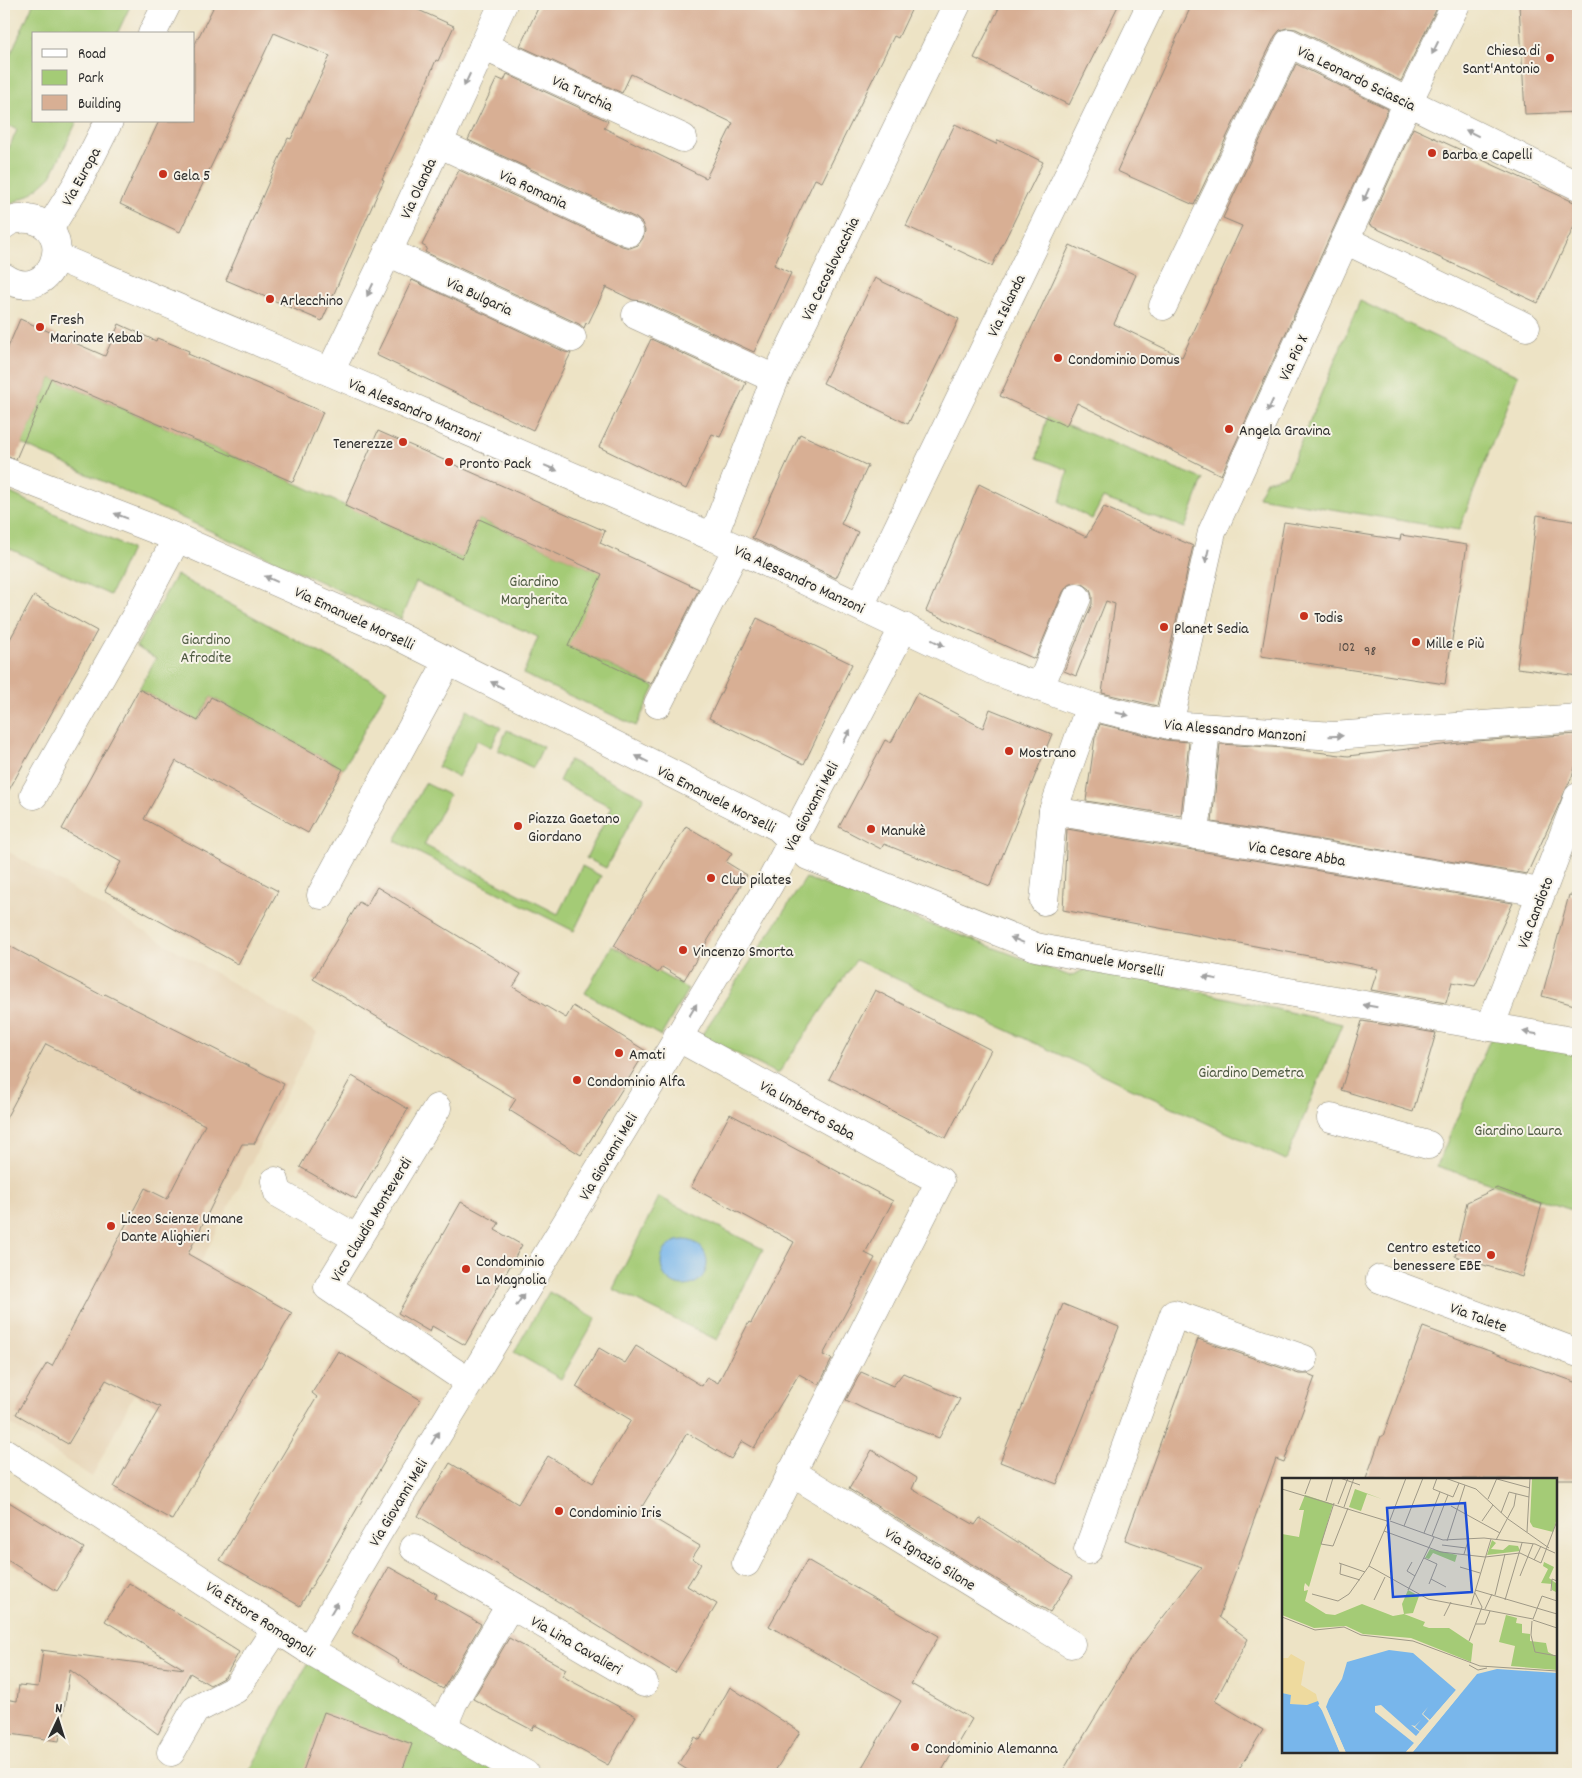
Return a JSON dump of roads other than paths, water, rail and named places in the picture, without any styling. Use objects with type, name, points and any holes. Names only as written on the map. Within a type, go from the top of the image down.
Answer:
[{"type":"street","points":[[153,32],[167,4]]},
{"type":"street","name":"Via Olanda","points":[[330,372],[503,4]]},
{"type":"street","name":"Via Cecoslovacchia","points":[[713,537],[775,379],[957,4]]},
{"type":"street","name":"Via Islanda","points":[[860,606],[1150,4]]},
{"type":"street","name":"Via Pio X","points":[[1169,725],[1212,532],[1408,102],[1456,4]]},
{"type":"street","name":"Via Leonardo Sciascia","points":[[1163,306],[1289,43],[1578,186]]},
{"type":"street","name":"Via Turchia","points":[[483,46],[683,138]]},
{"type":"street","name":"Via Europa","points":[[49,229],[77,184],[108,122]]},
{"type":"street","name":"Via Romania","points":[[438,143],[629,232]]},
{"type":"street","points":[[4,224],[21,218],[36,220],[49,229],[54,238],[57,258],[46,276],[37,282],[26,284],[4,279]]},
{"type":"street","points":[[1346,240],[1526,327]]},
{"type":"street","name":"Via Bulgaria","points":[[388,252],[572,338]]},
{"type":"street","name":"Via Alessandro Manzoni","points":[[57,258],[330,372],[713,537],[993,670],[1090,706],[1169,725],[1334,736],[1578,718]]},
{"type":"street","points":[[636,314],[775,379]]},
{"type":"street","name":"Via Emanuele Morselli","points":[[4,471],[177,538],[385,630],[778,828],[808,856],[1036,947],[1075,956],[1578,1042]]},
{"type":"street","points":[[34,795],[139,610],[177,538]]},
{"type":"street","points":[[658,704],[737,548]]},
{"type":"street","points":[[1040,687],[1076,598]]},
{"type":"street","name":"Via Giovanni Meli","points":[[309,1650],[770,883],[904,627]]},
{"type":"street","points":[[321,895],[448,661]]},
{"type":"street","points":[[1044,901],[1053,811],[1090,706]]},
{"type":"street","points":[[1196,835],[1206,728]]},
{"type":"street","name":"Via Candioto","points":[[1490,1027],[1578,797]]},
{"type":"street","name":"Via Cesare Abba","points":[[1053,811],[1542,892]]},
{"type":"street","name":"Via Umberto Saba","points":[[677,1037],[940,1181],[791,1472]]},
{"type":"street","name":"Vico Claudio Monteverdi","points":[[438,1108],[328,1287],[469,1382]]},
{"type":"street","points":[[1331,1118],[1428,1145]]},
{"type":"street","points":[[275,1181],[278,1193],[358,1238]]},
{"type":"street","name":"Via Talete","points":[[1380,1279],[1578,1353]]},
{"type":"street","points":[[1088,1550],[1174,1314],[1304,1359]]},
{"type":"street","name":"Via Ettore Romagnoli","points":[[4,1452],[309,1650],[525,1774]]},
{"type":"street","points":[[746,1564],[791,1472]]},
{"type":"street","name":"Via Ignazio Silone","points":[[791,1472],[1071,1644]]},
{"type":"street","name":"Via Lina Cavalieri","points":[[414,1548],[644,1683]]},
{"type":"street","points":[[443,1727],[453,1704],[510,1605]]},
{"type":"street","points":[[171,1752],[195,1710],[236,1689],[276,1629]]},
{"type":"water","points":[[684,1240],[697,1244],[703,1250],[707,1263],[703,1276],[697,1282],[684,1286],[671,1282],[665,1276],[661,1263],[665,1250],[671,1244]]},
{"type":"place","name":"Chiesa di Sant'Antonio","points":[[1550,58]]},
{"type":"place","name":"Barba e Capelli","points":[[1432,153]]},
{"type":"place","name":"Gela 5","points":[[163,174]]},
{"type":"place","name":"Arlecchino","points":[[270,299]]},
{"type":"place","name":"Fresh Marinate Kebab","points":[[40,327]]},
{"type":"place","name":"Condominio Domus","points":[[1058,358]]},
{"type":"place","name":"Angela Gravina","points":[[1229,429]]},
{"type":"place","name":"Tenerezze","points":[[403,442]]},
{"type":"place","name":"Pronto Pack","points":[[449,462]]},
{"type":"place","name":"Todis","points":[[1304,616]]},
{"type":"place","name":"Planet Sedia","points":[[1164,627]]},
{"type":"place","name":"Mille e Più","points":[[1416,642]]},
{"type":"place","name":"Mostrano","points":[[1009,751]]},
{"type":"place","name":"Piazza Gaetano Giordano","points":[[518,826]]},
{"type":"place","name":"Manukè","points":[[871,829]]},
{"type":"place","name":"Club pilates","points":[[711,878]]},
{"type":"place","name":"Vincenzo Smorta","points":[[683,950]]},
{"type":"place","name":"Amati","points":[[619,1053]]},
{"type":"place","name":"Condominio Alfa","points":[[577,1080]]},
{"type":"place","name":"Liceo Scienze Umane Dante Alighieri","points":[[111,1226]]},
{"type":"place","name":"Centro estetico benessere EBE","points":[[1491,1255]]},
{"type":"place","name":"Condominio La Magnolia","points":[[466,1269]]},
{"type":"place","name":"Condominio Iris","points":[[559,1511]]},
{"type":"place","name":"Condominio Alemanna","points":[[915,1747]]},
{"type":"park label","name":"Giardino Margherita","points":[[534,589]]},
{"type":"park label","name":"Giardino Afrodite","points":[[206,647]]},
{"type":"park label","name":"Giardino Demetra","points":[[1251,1071]]},
{"type":"park label","name":"Giardino Laura","points":[[1518,1129]]}]
